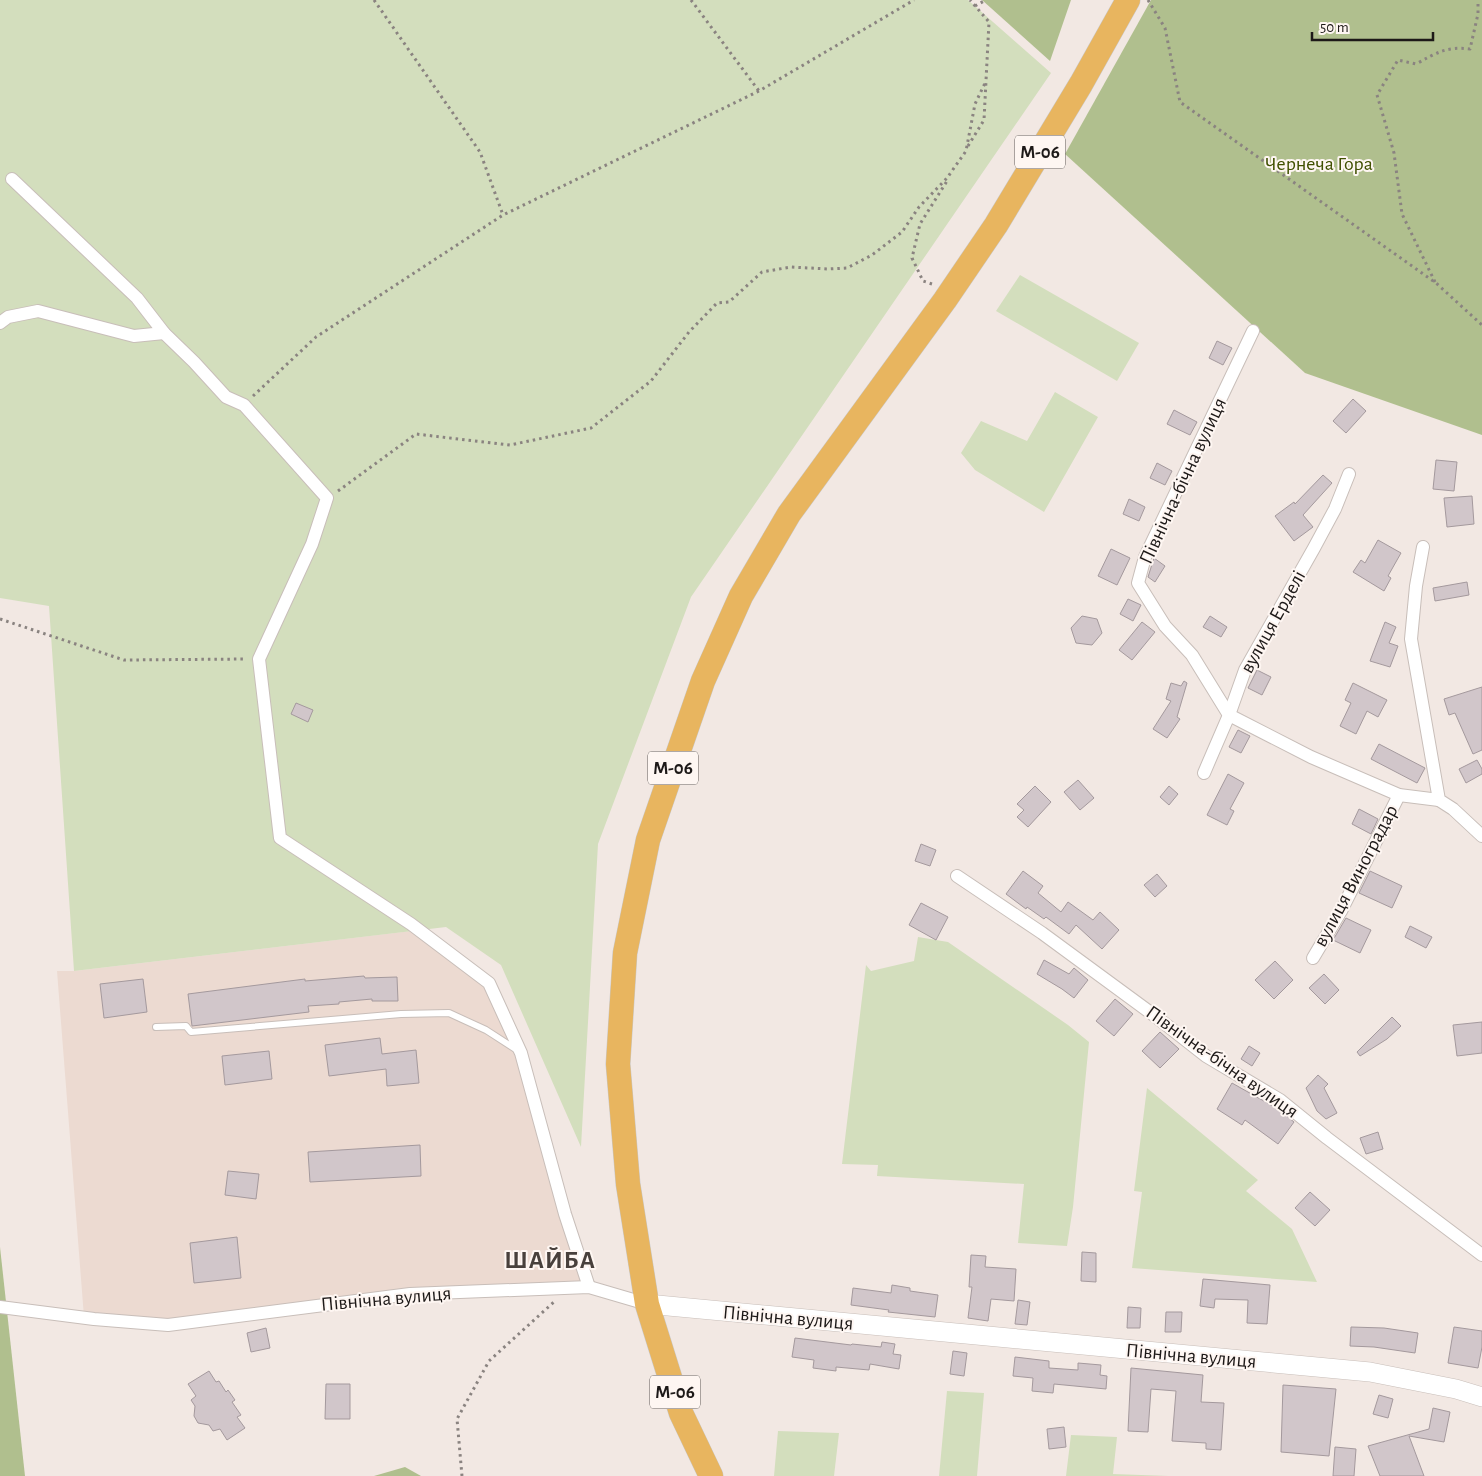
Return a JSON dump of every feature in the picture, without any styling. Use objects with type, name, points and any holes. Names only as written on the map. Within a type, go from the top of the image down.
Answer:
[{"type":"highway","name":"М-06","points":[[711,1476],[682,1413],[647,1304],[628,1184],[618,1064],[625,953],[648,840],[703,681],[741,596],[789,514],[996,225],[1081,84],[1128,0]]},
{"type":"street","points":[[12,179],[137,298],[164,333],[226,397],[244,405],[327,498],[312,544],[259,659],[280,838],[411,924],[489,982],[521,1052],[565,1214],[589,1287]]},
{"type":"street","points":[[0,322],[8,317],[38,311],[134,336],[164,333]]},
{"type":"street","name":"Північна-бічна вулиця","points":[[1229,715],[1192,655],[1165,626],[1138,584],[1145,557],[1253,331]]},
{"type":"street","name":"вулиця Ерделі","points":[[1204,773],[1229,715],[1245,670],[1335,509],[1349,474]]},
{"type":"street","points":[[1423,547],[1416,586],[1411,639],[1439,800]]},
{"type":"street","points":[[1229,715],[1311,757],[1399,795],[1439,800],[1453,808],[1482,836]]},
{"type":"street","name":"вулиця Виноградар","points":[[1313,958],[1399,795]]},
{"type":"street","name":"Північна-бічна вулиця","points":[[957,876],[1050,939],[1206,1056],[1280,1100],[1327,1138],[1482,1255]]},
{"type":"street","name":"Північна вулиця","points":[[0,1307],[94,1319],[168,1324],[410,1294],[589,1287],[647,1304],[1370,1372],[1456,1389],[1482,1397]]},
{"type":"lane","points":[[156,1026],[186,1026],[191,1032],[402,1014],[449,1013],[486,1030],[521,1052]]},
{"type":"path","points":[[374,0],[480,152],[503,215]]},
{"type":"path","points":[[692,0],[759,91]]},
{"type":"path","points":[[244,405],[316,337],[503,215],[759,91],[914,0]]},
{"type":"path","points":[[950,290],[923,281],[912,258],[920,224],[984,120],[989,22],[970,0]]},
{"type":"path","points":[[975,6],[986,0]]},
{"type":"path","points":[[1148,0],[1165,28],[1180,102],[1436,283],[1482,325]]},
{"type":"path","points":[[1436,283],[1402,214],[1394,153],[1377,95],[1398,60],[1416,64],[1434,54],[1455,47],[1470,50],[1478,14],[1478,0]]},
{"type":"path","points":[[327,498],[416,434],[510,445],[591,428],[652,381],[688,332],[717,303],[729,302],[762,272],[791,267],[848,268],[872,256],[902,232],[919,206],[947,178],[966,151],[975,104],[986,81]]},
{"type":"path","points":[[0,619],[124,660],[259,659]]},
{"type":"path","points":[[462,1476],[457,1419],[489,1360],[570,1288]]},
{"type":"shaded area","points":[[420,930],[489,983],[521,1053],[589,1287],[410,1294],[168,1325],[84,1317],[57,971],[74,971]]},
{"type":"green space","points":[[0,0],[968,0],[1051,73],[691,597],[598,844],[581,1147],[501,965],[446,927],[74,971],[49,606],[0,598]]},
{"type":"green space","points":[[982,0],[1071,0],[1050,61]]},
{"type":"green space","name":"Чернеча Гора","points":[[1151,0],[1482,0],[1482,435],[1305,373],[1065,154]]},
{"type":"green space","points":[[1020,275],[1139,343],[1117,381],[996,311]]},
{"type":"green space","points":[[1055,392],[1098,417],[1044,512],[975,470],[961,453],[981,421],[1027,441]]},
{"type":"green space","points":[[918,937],[948,942],[1068,1025],[1089,1042],[1073,1207],[1067,1246],[1018,1243],[1024,1184],[877,1176],[878,1165],[842,1164],[866,965],[871,971],[914,961]]},
{"type":"green space","points":[[1147,1088],[1258,1180],[1246,1191],[1292,1229],[1317,1282],[1132,1268],[1142,1192],[1134,1191]]},
{"type":"green space","points":[[0,1247],[25,1476],[0,1476]]},
{"type":"green space","points":[[947,1391],[984,1393],[977,1476],[939,1476]]},
{"type":"green space","points":[[778,1431],[839,1433],[834,1476],[774,1476]]},
{"type":"green space","points":[[1071,1435],[1117,1437],[1113,1474],[1169,1476],[1066,1476]]},
{"type":"green space","points":[[405,1467],[421,1476],[374,1476]]},
{"type":"building","points":[[1217,341],[1232,348],[1223,365],[1209,358]]},
{"type":"building","points":[[1353,399],[1366,411],[1346,433],[1333,421]]},
{"type":"building","points":[[1174,410],[1197,422],[1190,435],[1167,424]]},
{"type":"building","points":[[1436,460],[1457,462],[1454,491],[1433,489]]},
{"type":"building","points":[[1157,463],[1172,471],[1165,485],[1150,478]]},
{"type":"building","points":[[1323,475],[1332,483],[1303,515],[1313,527],[1294,541],[1275,516],[1294,502],[1295,504]]},
{"type":"building","points":[[1472,496],[1474,524],[1447,527],[1444,498]]},
{"type":"building","points":[[1129,499],[1145,507],[1139,521],[1123,514]]},
{"type":"building","points":[[1378,540],[1401,553],[1388,576],[1391,578],[1384,591],[1353,572],[1361,560],[1365,563]]},
{"type":"building","points":[[1111,549],[1130,558],[1117,585],[1098,576]]},
{"type":"building","points":[[1154,558],[1165,566],[1155,582],[1148,577]]},
{"type":"building","points":[[1467,582],[1469,595],[1435,601],[1433,588]]},
{"type":"building","points":[[1128,599],[1141,605],[1133,621],[1120,614]]},
{"type":"building","points":[[1082,616],[1097,619],[1102,633],[1092,645],[1076,643],[1071,628]]},
{"type":"building","points":[[1210,616],[1227,627],[1221,637],[1203,627]]},
{"type":"building","points":[[1142,622],[1155,632],[1132,660],[1119,650]]},
{"type":"building","points":[[1385,622],[1396,627],[1389,643],[1398,646],[1390,667],[1370,661]]},
{"type":"building","points":[[1257,670],[1271,677],[1262,695],[1248,688]]},
{"type":"building","points":[[1184,681],[1187,683],[1177,717],[1180,719],[1167,738],[1153,729],[1171,701],[1166,699],[1171,683],[1181,686]]},
{"type":"building","points":[[1353,683],[1387,700],[1378,717],[1367,711],[1356,734],[1340,726],[1351,703],[1345,700]]},
{"type":"building","points":[[1482,687],[1482,750],[1473,754],[1455,713],[1449,715],[1444,699]]},
{"type":"building","points":[[296,703],[313,710],[308,722],[291,714]]},
{"type":"building","points":[[1238,730],[1250,736],[1241,753],[1229,747]]},
{"type":"building","points":[[1379,744],[1425,768],[1417,783],[1371,759]]},
{"type":"building","points":[[1477,760],[1482,769],[1482,774],[1466,783],[1459,769]]},
{"type":"building","points":[[1228,774],[1244,783],[1230,809],[1234,811],[1227,825],[1207,815]]},
{"type":"building","points":[[1078,780],[1094,798],[1080,810],[1064,792]]},
{"type":"building","points":[[1035,786],[1051,802],[1028,827],[1017,817],[1024,810],[1017,804]]},
{"type":"building","points":[[1169,786],[1178,794],[1169,805],[1160,797]]},
{"type":"building","points":[[1359,809],[1378,819],[1371,834],[1352,824]]},
{"type":"building","points":[[921,844],[936,850],[930,866],[915,861]]},
{"type":"building","points":[[1023,871],[1043,886],[1038,893],[1061,912],[1068,902],[1093,920],[1100,912],[1119,930],[1102,949],[1076,925],[1069,934],[1046,917],[1044,919],[1027,907],[1026,909],[1006,894]]},
{"type":"building","points":[[1370,871],[1402,886],[1392,908],[1359,893]]},
{"type":"building","points":[[1157,874],[1167,886],[1155,897],[1144,885]]},
{"type":"building","points":[[921,903],[948,917],[936,940],[909,925]]},
{"type":"building","points":[[1346,918],[1371,930],[1360,953],[1333,940]]},
{"type":"building","points":[[1410,926],[1432,937],[1426,948],[1405,937]]},
{"type":"building","points":[[1044,960],[1069,974],[1074,968],[1088,980],[1074,998],[1037,974]]},
{"type":"building","points":[[1275,961],[1293,980],[1274,999],[1255,980]]},
{"type":"building","points":[[1324,974],[1339,990],[1325,1004],[1309,988]]},
{"type":"building","points":[[364,976],[365,978],[397,977],[398,1001],[372,1001],[372,999],[339,1002],[339,1004],[308,1006],[309,1012],[192,1026],[188,994],[305,979],[305,981]]},
{"type":"building","points":[[143,979],[147,1012],[104,1018],[100,984]]},
{"type":"building","points":[[1115,999],[1133,1014],[1114,1036],[1096,1021]]},
{"type":"building","points":[[1392,1017],[1401,1026],[1387,1039],[1360,1056],[1357,1052]]},
{"type":"building","points":[[1482,1022],[1482,1053],[1457,1056],[1453,1025]]},
{"type":"building","points":[[1160,1032],[1179,1049],[1160,1068],[1142,1051]]},
{"type":"building","points":[[380,1038],[382,1054],[416,1050],[419,1083],[387,1086],[386,1069],[329,1076],[325,1045]]},
{"type":"building","points":[[1249,1046],[1260,1053],[1252,1066],[1241,1059]]},
{"type":"building","points":[[269,1051],[272,1079],[225,1085],[222,1056]]},
{"type":"building","points":[[1318,1075],[1328,1084],[1324,1088],[1337,1113],[1326,1119],[1317,1111],[1306,1088]]},
{"type":"building","points":[[1232,1083],[1278,1109],[1294,1122],[1278,1144],[1245,1120],[1242,1125],[1217,1109]]},
{"type":"building","points":[[1378,1132],[1383,1149],[1366,1154],[1360,1138]]},
{"type":"building","points":[[420,1145],[421,1176],[310,1182],[308,1152]]},
{"type":"building","points":[[228,1171],[259,1174],[256,1199],[225,1195]]},
{"type":"building","points":[[1310,1192],[1330,1210],[1315,1226],[1295,1208]]},
{"type":"building","points":[[237,1237],[241,1278],[194,1283],[190,1243]]},
{"type":"building","points":[[1082,1252],[1096,1253],[1096,1282],[1081,1281]]},
{"type":"building","points":[[971,1255],[986,1256],[985,1267],[1016,1269],[1014,1301],[991,1299],[988,1321],[968,1318],[972,1287],[969,1287]]},
{"type":"building","points":[[1203,1279],[1270,1285],[1267,1324],[1247,1323],[1248,1300],[1215,1299],[1214,1308],[1200,1306]]},
{"type":"building","points":[[892,1285],[910,1288],[910,1291],[938,1295],[935,1317],[888,1312],[889,1310],[851,1305],[853,1288],[891,1293]]},
{"type":"building","points":[[1018,1300],[1030,1302],[1027,1325],[1015,1324]]},
{"type":"building","points":[[1128,1307],[1141,1308],[1140,1328],[1127,1328]]},
{"type":"building","points":[[1166,1312],[1182,1312],[1181,1332],[1165,1332]]},
{"type":"building","points":[[1351,1327],[1384,1328],[1418,1333],[1415,1353],[1374,1347],[1350,1346]]},
{"type":"building","points":[[1454,1327],[1482,1331],[1482,1347],[1478,1368],[1448,1363]]},
{"type":"building","points":[[266,1328],[270,1348],[251,1352],[247,1333]]},
{"type":"building","points":[[795,1338],[881,1347],[882,1342],[895,1344],[893,1354],[901,1355],[899,1369],[870,1364],[869,1370],[836,1367],[836,1371],[813,1368],[814,1360],[792,1357]]},
{"type":"building","points":[[953,1351],[967,1353],[964,1376],[950,1374]]},
{"type":"building","points":[[1015,1357],[1049,1361],[1049,1368],[1078,1370],[1078,1363],[1101,1365],[1100,1375],[1107,1376],[1106,1389],[1054,1384],[1053,1393],[1032,1391],[1033,1378],[1013,1376]]},
{"type":"building","points":[[1131,1368],[1203,1375],[1201,1402],[1224,1403],[1221,1450],[1206,1449],[1206,1443],[1172,1441],[1176,1391],[1151,1389],[1148,1432],[1128,1431]]},
{"type":"building","points":[[209,1371],[216,1382],[219,1381],[226,1392],[228,1390],[235,1400],[232,1402],[241,1415],[237,1417],[245,1428],[227,1440],[220,1429],[213,1431],[209,1425],[198,1423],[194,1416],[195,1406],[191,1400],[196,1396],[188,1384]]},
{"type":"building","points":[[326,1384],[350,1384],[350,1419],[325,1419]]},
{"type":"building","points":[[1283,1385],[1336,1389],[1329,1456],[1281,1452]]},
{"type":"building","points":[[1379,1395],[1393,1399],[1388,1418],[1373,1414]]},
{"type":"building","points":[[1433,1408],[1450,1412],[1444,1442],[1409,1436],[1424,1476],[1380,1476],[1368,1446],[1429,1429]]},
{"type":"building","points":[[1064,1427],[1066,1447],[1049,1449],[1047,1429]]},
{"type":"building","points":[[1335,1447],[1356,1449],[1354,1476],[1333,1476]]},
{"type":"district","name":"ШАЙБА","points":[[550,1260]]}]
